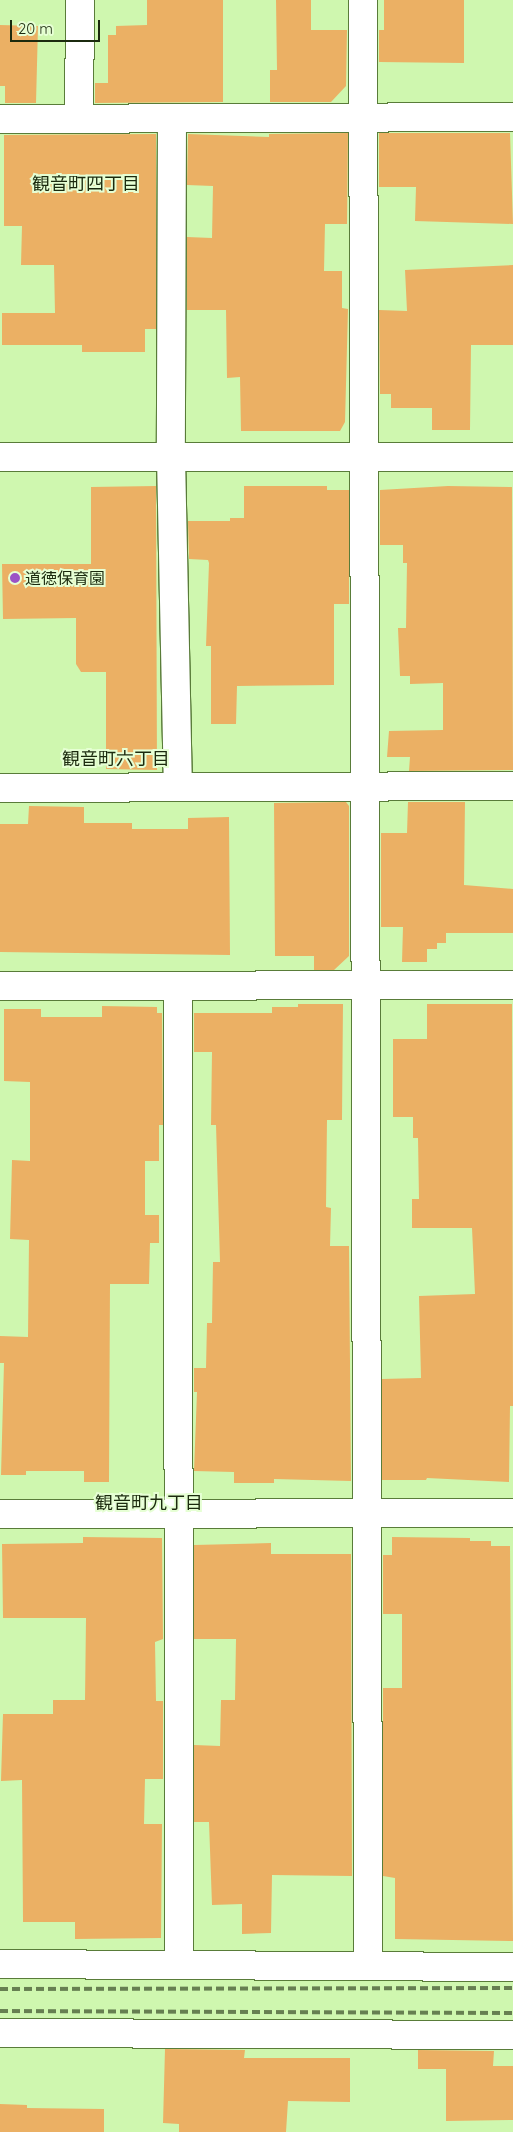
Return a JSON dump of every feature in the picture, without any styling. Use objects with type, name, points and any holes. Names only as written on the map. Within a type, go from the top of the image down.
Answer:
[{"type":"street","points":[[79,118],[80,0]]},
{"type":"street","points":[[363,0],[368,1966]]},
{"type":"street","points":[[0,119],[513,117]]},
{"type":"street","points":[[172,118],[171,457],[178,787]]},
{"type":"street","points":[[0,457],[513,457]]},
{"type":"street","points":[[0,788],[513,786]]},
{"type":"street","points":[[0,986],[513,984]]},
{"type":"street","points":[[178,986],[179,1965]]},
{"type":"street","points":[[0,1514],[513,1513]]},
{"type":"street","points":[[0,1964],[513,1967]]},
{"type":"street","points":[[0,2034],[513,2035]]},
{"type":"building","points":[[147,0],[223,0],[223,102],[95,103],[95,83],[108,83],[108,35],[116,35],[116,26],[147,25]]},
{"type":"building","points":[[276,0],[311,0],[311,30],[347,30],[346,86],[331,102],[270,102],[270,70],[277,70]]},
{"type":"building","points":[[384,0],[464,0],[464,63],[379,62],[379,30],[384,30]]},
{"type":"building","points":[[0,25],[38,26],[36,103],[5,103],[5,86],[0,86]]},
{"type":"building","points":[[348,133],[347,224],[325,224],[324,271],[342,271],[342,308],[348,309],[345,422],[340,431],[241,431],[240,377],[227,378],[226,310],[187,310],[187,237],[212,238],[213,186],[187,185],[188,134],[269,137],[269,134]]},
{"type":"building","points":[[379,133],[510,133],[513,224],[415,221],[416,187],[379,187]]},
{"type":"building","points":[[156,134],[156,329],[145,329],[145,352],[82,352],[82,345],[2,345],[2,313],[55,313],[54,265],[21,265],[22,226],[4,226],[4,135]]},
{"type":"building","points":[[513,265],[513,345],[471,345],[470,430],[432,430],[432,408],[391,408],[391,394],[380,394],[379,310],[407,311],[405,270]]},
{"type":"building","points":[[156,486],[157,770],[106,769],[106,672],[81,672],[76,664],[76,618],[3,619],[2,564],[91,564],[91,487]]},
{"type":"building","points":[[244,486],[327,486],[327,490],[349,490],[349,604],[334,604],[334,685],[237,686],[236,724],[211,724],[211,646],[206,646],[209,563],[208,560],[189,559],[188,521],[230,521],[230,518],[244,518]]},
{"type":"building","points":[[448,486],[512,487],[513,770],[409,771],[410,757],[387,757],[389,731],[443,730],[443,683],[410,684],[410,676],[400,676],[398,628],[406,628],[407,563],[403,563],[403,545],[380,545],[380,490]]},
{"type":"building","points":[[346,802],[349,806],[349,956],[334,970],[314,970],[314,956],[275,956],[274,803]]},
{"type":"building","points":[[408,802],[465,802],[464,885],[513,889],[513,933],[446,933],[446,943],[437,943],[437,949],[427,949],[427,962],[402,962],[403,927],[381,927],[381,833],[407,833]]},
{"type":"building","points":[[29,806],[84,807],[84,823],[132,823],[132,829],[188,829],[188,818],[229,817],[230,955],[0,952],[0,824],[28,824]]},
{"type":"building","points":[[298,1004],[343,1004],[342,1120],[327,1120],[326,1207],[331,1208],[330,1246],[349,1246],[351,1481],[274,1479],[274,1483],[234,1483],[234,1472],[194,1471],[197,1392],[194,1392],[194,1368],[206,1368],[207,1323],[212,1323],[213,1262],[220,1262],[216,1125],[211,1125],[212,1052],[194,1052],[194,1013],[272,1013],[272,1007],[298,1007]]},
{"type":"building","points":[[427,1004],[512,1004],[513,1406],[510,1406],[509,1482],[427,1478],[426,1480],[382,1480],[382,1379],[421,1378],[419,1296],[475,1294],[472,1228],[412,1228],[412,1199],[419,1199],[418,1138],[413,1138],[413,1117],[393,1117],[393,1039],[427,1039]]},
{"type":"building","points":[[102,1006],[157,1007],[157,1013],[162,1013],[163,1125],[159,1125],[159,1161],[145,1161],[145,1215],[159,1215],[159,1243],[150,1243],[149,1284],[110,1284],[109,1482],[84,1482],[84,1471],[26,1471],[26,1475],[1,1475],[4,1363],[0,1363],[0,1336],[28,1337],[29,1240],[10,1239],[12,1160],[30,1161],[30,1082],[4,1081],[4,1009],[41,1009],[41,1017],[102,1017]]},
{"type":"building","points":[[83,1537],[162,1538],[163,1639],[155,1642],[156,1701],[163,1701],[163,1779],[145,1779],[144,1824],[162,1824],[161,1938],[75,1939],[75,1922],[23,1922],[22,1780],[1,1781],[3,1714],[53,1714],[53,1700],[85,1700],[86,1618],[3,1618],[2,1544],[83,1543]]},
{"type":"building","points":[[392,1537],[470,1538],[470,1541],[491,1541],[491,1546],[510,1546],[513,1941],[395,1939],[395,1878],[383,1876],[383,1688],[402,1688],[402,1614],[383,1614],[383,1555],[392,1555]]},
{"type":"building","points":[[271,1543],[271,1554],[351,1554],[352,1876],[272,1875],[271,1933],[242,1934],[242,1904],[212,1905],[209,1822],[194,1822],[194,1745],[220,1746],[221,1700],[235,1700],[236,1639],[194,1639],[194,1545]]},
{"type":"building","points":[[165,2049],[245,2050],[244,2058],[350,2058],[350,2102],[288,2101],[286,2132],[179,2132],[179,2124],[163,2123]]},
{"type":"building","points":[[418,2050],[494,2051],[493,2066],[513,2066],[513,2120],[446,2121],[446,2069],[418,2069]]},
{"type":"building","points":[[0,2104],[27,2105],[27,2108],[104,2109],[104,2132],[0,2132]]},
{"type":"railway","points":[[0,1989],[513,1988]]},
{"type":"railway","points":[[0,2011],[513,2013]]},
{"type":"place","name":"道徳保育園","points":[[15,578]]},
{"type":"district","name":"観音町四丁目","points":[[86,184]]},
{"type":"district","name":"観音町六丁目","points":[[116,759]]},
{"type":"district","name":"観音町九丁目","points":[[149,1503]]}]
